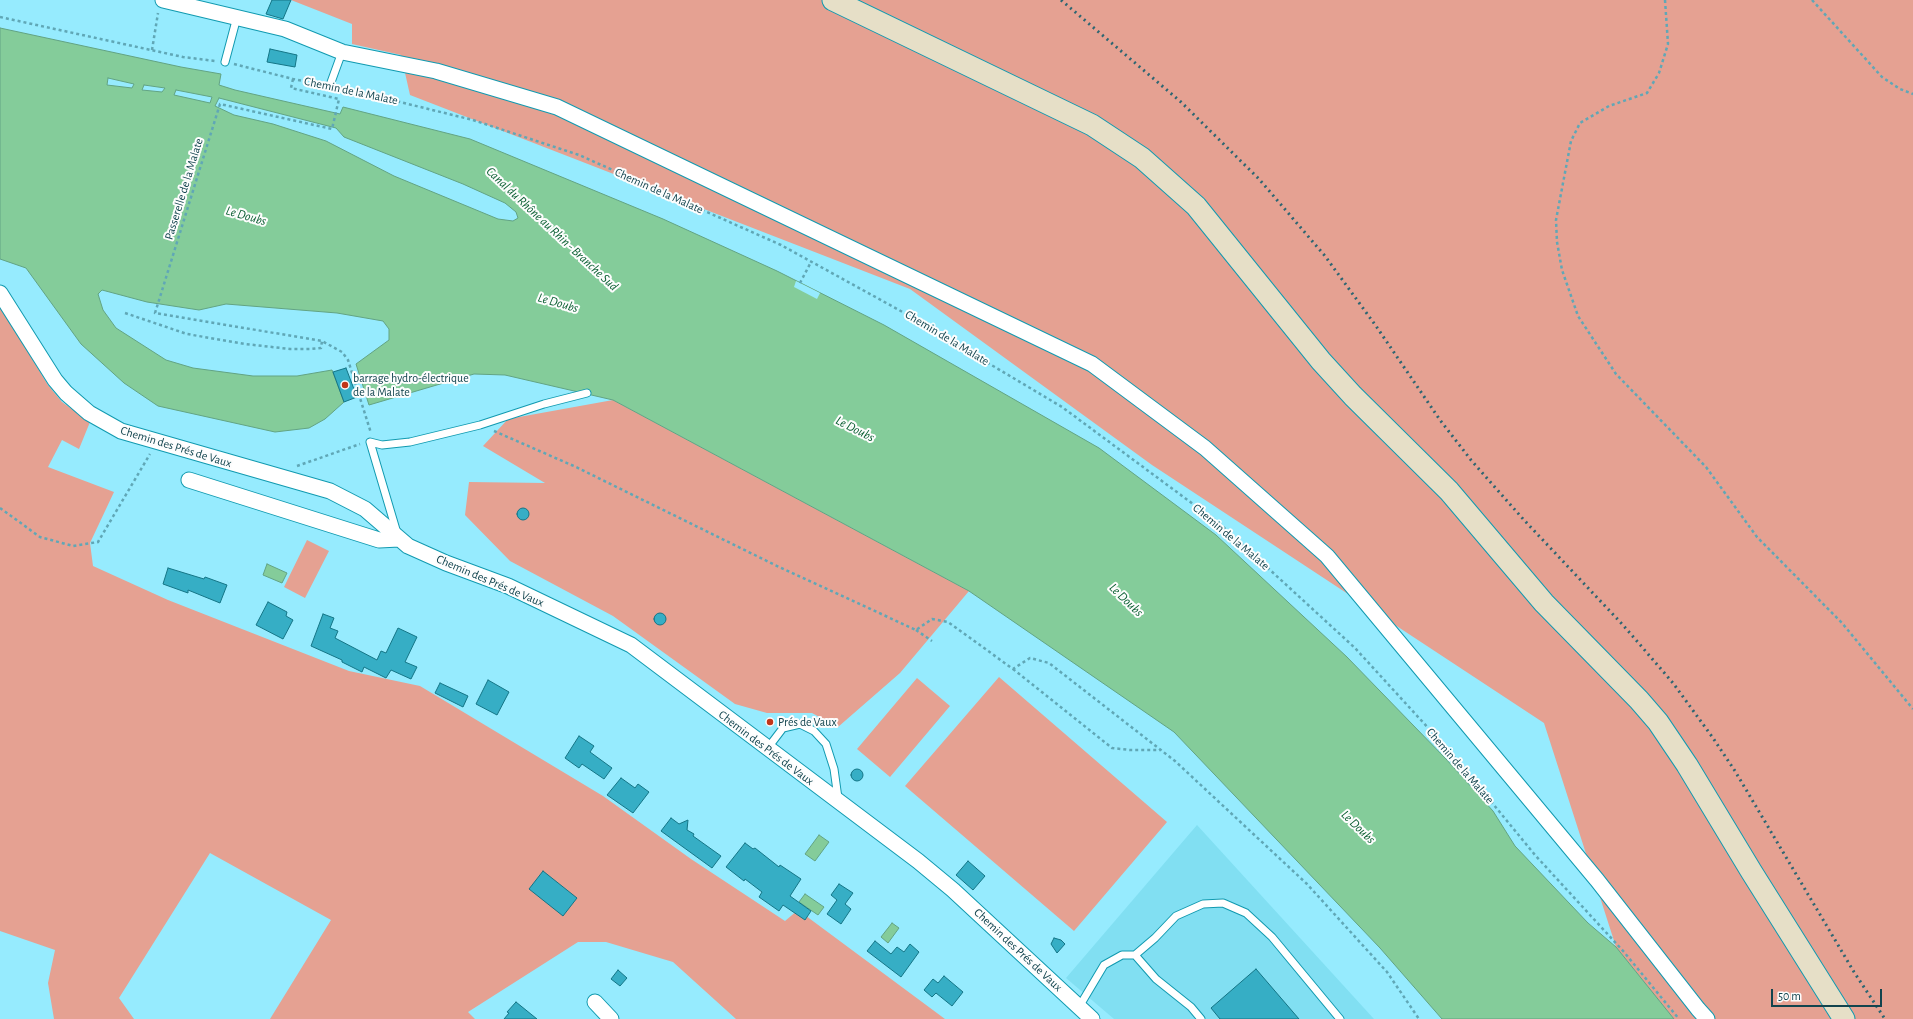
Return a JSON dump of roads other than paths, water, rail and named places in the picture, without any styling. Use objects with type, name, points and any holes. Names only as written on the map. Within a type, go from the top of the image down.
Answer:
[{"type":"main road","points":[[833,0],[1092,125],[1142,158],[1196,206],[1321,361],[1353,396],[1449,491],[1544,603],[1639,700],[1658,722],[1687,765],[1844,1019]]},
{"type":"street","points":[[161,4],[237,17],[285,29],[342,52],[436,70],[557,106],[1092,364],[1205,448],[1327,556],[1597,880],[1707,1019]]},
{"type":"street","name":"Chemin des Prés de Vaux","points":[[0,293],[55,380],[66,393],[89,414],[120,431],[156,443],[330,491],[365,509],[408,546],[446,563],[508,586],[631,645],[767,749],[918,861],[953,890],[1092,1019]]},
{"type":"street","points":[[189,480],[379,540],[399,539]]},
{"type":"street","points":[[595,1002],[611,1019]]},
{"type":"lane","points":[[225,62],[237,17]]},
{"type":"lane","points":[[330,85],[342,52]]},
{"type":"lane","points":[[399,539],[370,442],[382,445],[410,442],[480,425],[544,404],[587,393]]},
{"type":"lane","points":[[767,749],[784,728],[800,724],[814,731],[826,744],[834,769],[839,803]]},
{"type":"lane","points":[[1079,1008],[1104,965],[1122,955],[1135,955],[1155,938],[1176,916],[1203,904],[1223,903],[1246,912],[1272,937],[1340,1019]]},
{"type":"lane","points":[[1135,955],[1156,979],[1191,1007],[1201,1019]]},
{"type":"water","points":[[0,28],[181,67],[221,74],[219,85],[235,90],[340,114],[343,107],[470,139],[663,219],[777,271],[884,325],[1099,448],[1216,535],[1347,657],[1446,759],[1493,811],[1515,846],[1588,923],[1616,947],[1674,1019],[1442,1019],[1380,948],[1174,732],[969,591],[613,400],[505,375],[474,374],[369,405],[356,364],[389,340],[389,329],[383,321],[337,313],[226,304],[199,310],[147,302],[102,290],[98,294],[103,310],[116,328],[166,360],[193,368],[253,376],[297,376],[332,370],[344,402],[325,419],[309,428],[275,432],[158,406],[124,383],[81,344],[26,268],[0,259]],"holes":[[[108,78],[134,84],[132,88],[107,85]],[[144,85],[165,88],[162,92],[142,90]],[[176,90],[212,97],[210,103],[174,95]],[[219,98],[336,128],[344,137],[463,184],[505,203],[516,212],[518,218],[513,221],[498,219],[394,176],[326,141],[273,124],[234,115],[215,106]]]},
{"type":"water","points":[[267,564],[287,573],[282,583],[263,575]]},
{"type":"water","points":[[819,835],[829,842],[815,861],[805,854]]},
{"type":"water","points":[[805,894],[824,907],[818,915],[799,902]]},
{"type":"water","points":[[892,923],[899,928],[888,943],[881,937]]},
{"type":"railway","points":[[1061,0],[1181,102],[1259,179],[1325,256],[1376,326],[1440,420],[1471,460],[1524,520],[1623,625],[1673,683],[1735,771],[1854,972],[1885,1019]]},
{"type":"place","name":"barrage hydro-électrique de la Malate","points":[[345,385]]},
{"type":"place","name":"Prés de Vaux","points":[[770,722]]},
{"type":"water label","name":"Le Doubs","points":[[246,216]]},
{"type":"water label","name":"Canal du Rhône au Rhin - Branche Sud","points":[[552,229]]},
{"type":"water label","name":"Le Doubs","points":[[558,303]]},
{"type":"water label","name":"Le Doubs","points":[[855,429]]},
{"type":"water label","name":"Le Doubs","points":[[1126,600]]},
{"type":"water label","name":"Le Doubs","points":[[1358,827]]}]
